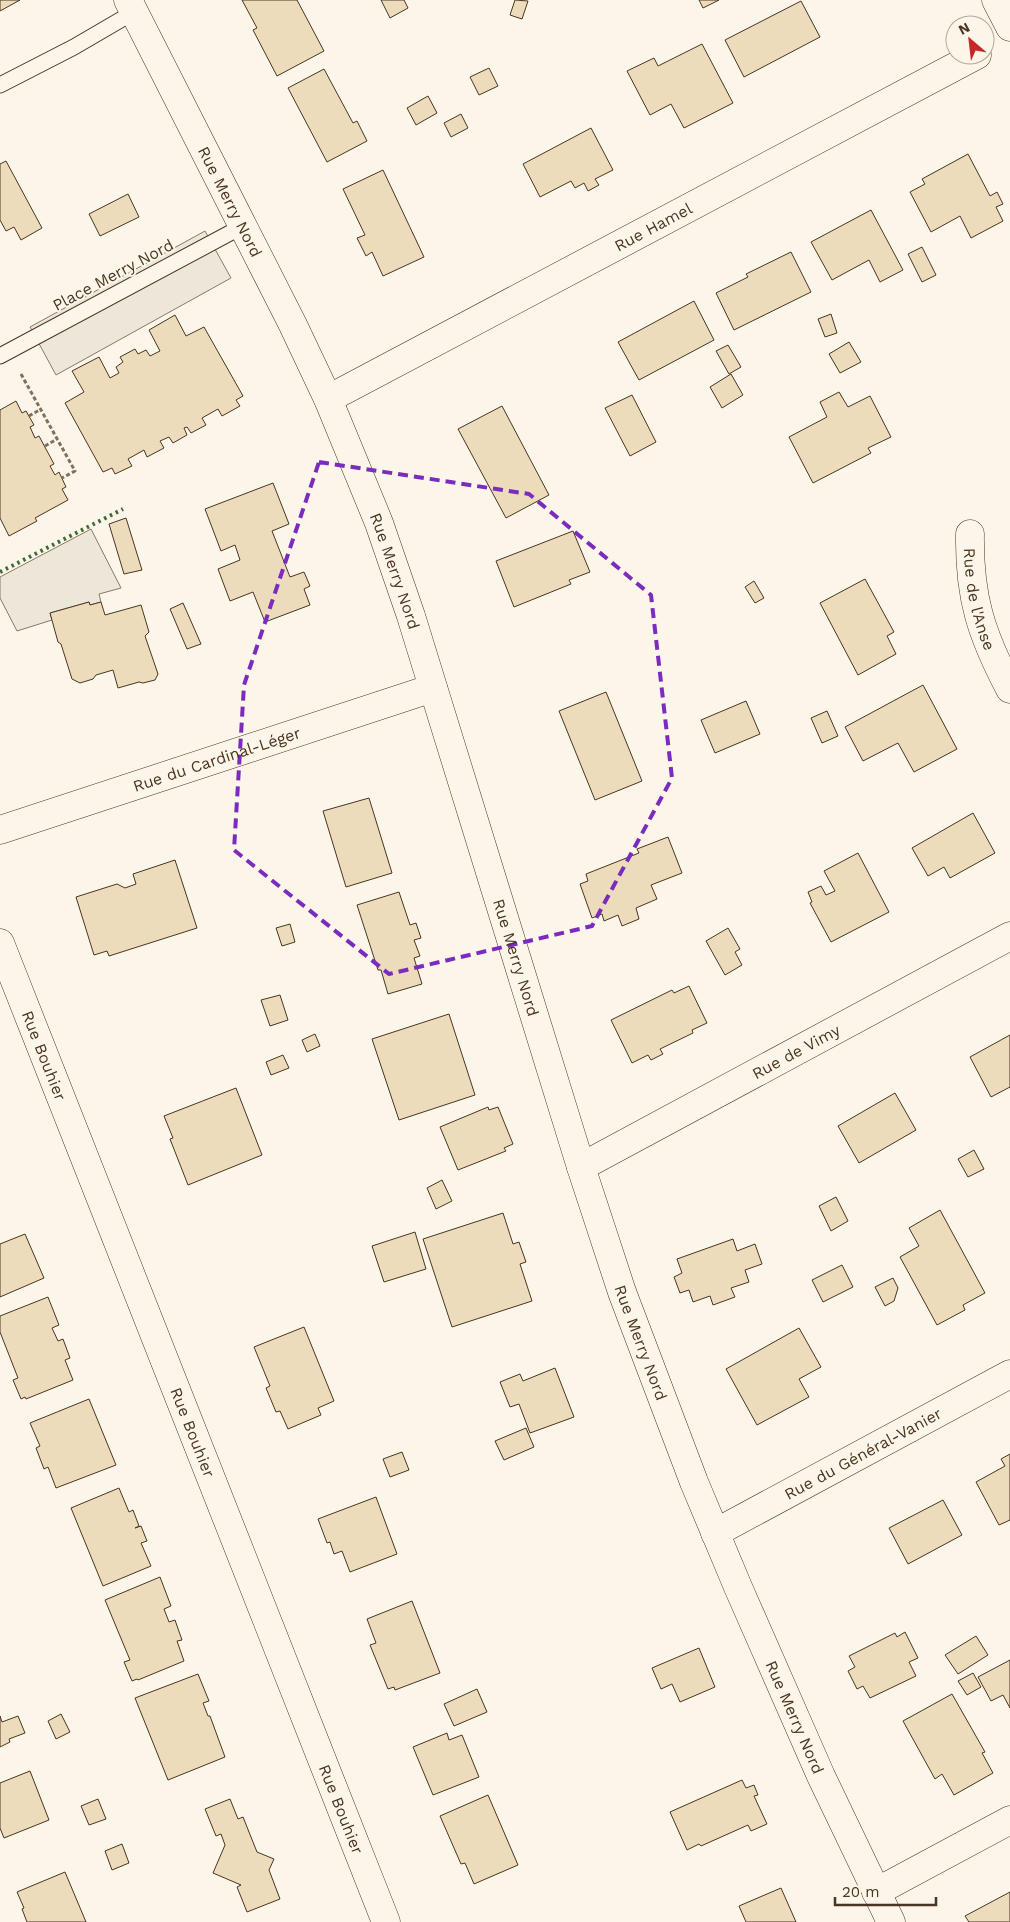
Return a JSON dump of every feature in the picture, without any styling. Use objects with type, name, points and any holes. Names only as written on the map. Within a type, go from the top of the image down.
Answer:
[{"type":"street","points":[[996,0],[1010,27]]},
{"type":"street","name":"Rue Merry Nord","points":[[131,6],[243,226],[328,399],[379,523],[412,616],[581,1167],[622,1292],[694,1482],[821,1776],[891,1922]]},
{"type":"street","points":[[995,46],[1010,38]]},
{"type":"street","name":"Rue Hamel","points":[[328,399],[958,65]]},
{"type":"street","name":"Rue de l'Anse","points":[[970,534],[972,589],[981,626],[994,658],[1010,689]]},
{"type":"street","name":"Rue du Cardinal-Léger","points":[[0,830],[433,688]]},
{"type":"street","name":"Rue de Vimy","points":[[581,1167],[1010,936]]},
{"type":"street","name":"Rue Bouhier","points":[[0,943],[386,1922]]},
{"type":"street","name":"Rue du Général-Vanier","points":[[716,1533],[1010,1374]]},
{"type":"street","points":[[876,1892],[1010,1820]]},
{"type":"lane","points":[[0,85],[74,47],[131,6]]},
{"type":"lane","name":"Place Merry Nord","points":[[4,354],[243,226]]},
{"type":"path","points":[[4,354],[41,409],[75,471],[62,478]]},
{"type":"path","points":[[29,416],[41,409]]},
{"type":"path","points":[[44,446],[57,439]]},
{"type":"highlighted area","points":[[319,462],[529,494],[651,595],[672,778],[592,926],[389,974],[234,850],[244,685]]},
{"type":"shaded area","points":[[205,231],[231,278],[56,375],[30,327]]},
{"type":"shaded area","points":[[91,529],[121,588],[99,594],[101,602],[90,605],[89,602],[50,613],[52,620],[17,631],[0,598],[0,577]]},
{"type":"building","points":[[0,0],[20,0],[0,11]]},
{"type":"building","points":[[242,0],[297,0],[324,51],[277,76],[253,30],[257,28]]},
{"type":"building","points":[[381,0],[404,0],[408,8],[390,18]]},
{"type":"building","points":[[515,0],[528,1],[522,19],[510,15]]},
{"type":"building","points":[[699,0],[719,0],[703,8]]},
{"type":"building","points":[[801,1],[820,37],[744,77],[725,40]]},
{"type":"building","points":[[702,44],[733,103],[684,128],[671,104],[650,115],[627,71],[654,58],[658,66]]},
{"type":"building","points":[[489,68],[498,86],[479,95],[470,77]]},
{"type":"building","points":[[324,69],[353,123],[357,121],[367,141],[327,162],[288,88]]},
{"type":"building","points":[[428,96],[437,113],[416,125],[407,108]]},
{"type":"building","points":[[461,114],[468,128],[451,137],[444,123]]},
{"type":"building","points":[[591,128],[613,170],[595,179],[599,185],[588,191],[584,183],[575,188],[571,181],[540,197],[523,164]]},
{"type":"building","points":[[968,154],[990,196],[997,192],[1003,204],[996,207],[1003,221],[971,238],[960,216],[931,232],[910,192],[925,184],[922,179]]},
{"type":"building","points":[[6,161],[42,228],[21,240],[14,227],[6,231],[0,220],[0,164]]},
{"type":"building","points":[[383,170],[424,257],[383,276],[372,252],[366,256],[357,238],[365,235],[343,189]]},
{"type":"building","points":[[128,194],[139,217],[100,236],[89,214]]},
{"type":"building","points":[[871,210],[903,270],[880,282],[869,260],[832,280],[811,242]]},
{"type":"building","points":[[922,247],[936,275],[922,282],[908,254]]},
{"type":"building","points":[[791,252],[811,292],[734,330],[716,293],[748,277],[746,274]]},
{"type":"building","points":[[694,301],[714,340],[639,380],[618,342]]},
{"type":"building","points":[[831,314],[837,333],[825,337],[818,319]]},
{"type":"building","points":[[175,315],[186,336],[204,327],[243,396],[236,400],[240,406],[222,416],[218,409],[202,418],[206,425],[191,433],[187,427],[184,428],[187,435],[173,443],[169,437],[160,441],[164,448],[147,457],[144,450],[128,459],[132,466],[115,474],[112,468],[103,472],[65,403],[84,392],[72,371],[99,357],[110,378],[119,373],[116,367],[123,362],[120,357],[135,349],[138,354],[146,350],[150,356],[160,351],[149,330]]},
{"type":"building","points":[[849,342],[861,362],[840,373],[829,354]]},
{"type":"building","points":[[728,345],[741,367],[729,374],[716,351]]},
{"type":"building","points":[[731,374],[743,395],[722,408],[710,387]]},
{"type":"building","points":[[839,392],[848,407],[870,396],[891,437],[868,448],[871,453],[813,483],[789,437],[827,417],[820,402]]},
{"type":"building","points":[[632,395],[656,442],[630,456],[605,408]]},
{"type":"building","points":[[16,401],[22,413],[26,411],[34,425],[30,427],[35,438],[39,436],[54,464],[50,466],[55,475],[59,472],[66,487],[62,489],[68,500],[35,518],[37,521],[9,536],[0,518],[0,410]]},
{"type":"building","points":[[502,406],[549,495],[506,518],[458,429]]},
{"type":"building","points":[[273,483],[289,524],[272,531],[290,577],[304,572],[310,586],[304,589],[310,605],[265,622],[253,592],[230,601],[218,569],[240,560],[235,545],[221,551],[205,509]]},
{"type":"building","points":[[126,518],[142,570],[124,574],[109,524]]},
{"type":"building","points":[[573,531],[590,572],[569,580],[571,584],[514,607],[496,561]]},
{"type":"building","points":[[865,579],[894,632],[887,636],[896,654],[858,675],[820,603]]},
{"type":"building","points":[[754,581],[764,598],[755,603],[745,587]]},
{"type":"building","points":[[89,602],[90,605],[101,602],[105,615],[141,605],[149,632],[145,636],[158,674],[155,680],[118,688],[113,670],[96,675],[93,679],[80,683],[72,679],[61,644],[58,642],[50,613]]},
{"type":"building","points":[[183,603],[201,644],[187,649],[170,609]]},
{"type":"building","points":[[923,685],[957,749],[914,772],[898,743],[863,761],[845,727]]},
{"type":"building","points":[[606,692],[642,781],[595,800],[559,711]]},
{"type":"building","points":[[746,701],[760,734],[715,753],[701,720]]},
{"type":"building","points":[[827,711],[838,736],[822,743],[811,718]]},
{"type":"building","points":[[369,798],[392,873],[346,887],[323,811]]},
{"type":"building","points":[[973,813],[995,853],[950,878],[944,867],[928,876],[912,848]]},
{"type":"building","points":[[668,837],[682,873],[651,885],[657,899],[636,908],[639,919],[622,926],[618,915],[604,921],[602,914],[592,918],[580,884],[588,881],[586,874],[639,853],[637,849]]},
{"type":"building","points":[[858,853],[889,912],[831,942],[810,903],[812,902],[808,892],[821,886],[826,895],[835,891],[824,871]]},
{"type":"building","points":[[175,860],[197,928],[109,956],[107,951],[94,955],[76,897],[117,884],[125,888],[136,884],[133,874]]},
{"type":"building","points":[[399,892],[410,925],[416,923],[421,938],[414,940],[420,956],[414,958],[422,984],[388,994],[381,970],[378,970],[357,905]]},
{"type":"building","points":[[290,924],[295,942],[282,946],[276,928]]},
{"type":"building","points":[[728,928],[740,949],[735,952],[742,965],[725,975],[706,941]]},
{"type":"building","points":[[689,986],[707,1023],[692,1030],[693,1033],[660,1049],[663,1054],[651,1060],[648,1055],[632,1063],[611,1020],[672,990],[674,993]]},
{"type":"building","points":[[280,995],[288,1020],[270,1026],[261,1000]]},
{"type":"building","points":[[449,1014],[475,1095],[399,1120],[372,1039]]},
{"type":"building","points":[[315,1034],[320,1046],[307,1052],[302,1040]]},
{"type":"building","points":[[1010,1035],[1010,1087],[991,1097],[970,1057]]},
{"type":"building","points":[[283,1055],[289,1068],[271,1075],[266,1062]]},
{"type":"building","points":[[236,1088],[262,1155],[188,1185],[170,1139],[173,1138],[164,1116]]},
{"type":"building","points":[[895,1093],[916,1130],[859,1163],[838,1126]]},
{"type":"building","points":[[488,1107],[489,1110],[498,1107],[513,1144],[504,1148],[506,1151],[458,1170],[440,1127]]},
{"type":"building","points":[[974,1150],[984,1169],[968,1177],[958,1159]]},
{"type":"building","points":[[442,1180],[452,1201],[436,1209],[427,1188]]},
{"type":"building","points":[[836,1197],[848,1221],[831,1231],[819,1206]]},
{"type":"building","points":[[940,1210],[985,1293],[963,1305],[965,1310],[937,1325],[900,1257],[919,1246],[909,1228]]},
{"type":"building","points":[[503,1213],[513,1244],[519,1242],[526,1262],[520,1264],[532,1301],[452,1327],[423,1239]]},
{"type":"building","points":[[415,1232],[426,1269],[384,1282],[372,1246]]},
{"type":"building","points":[[25,1234],[44,1278],[0,1297],[0,1244]]},
{"type":"building","points":[[733,1239],[737,1251],[755,1244],[762,1264],[745,1270],[749,1282],[731,1288],[735,1297],[713,1305],[710,1296],[693,1302],[689,1290],[680,1293],[674,1277],[682,1273],[677,1259]]},
{"type":"building","points":[[842,1265],[853,1287],[823,1302],[812,1280]]},
{"type":"building","points":[[893,1278],[898,1288],[894,1301],[885,1306],[875,1287]]},
{"type":"building","points":[[48,1297],[59,1325],[52,1328],[58,1341],[63,1339],[70,1358],[65,1360],[73,1380],[26,1399],[25,1397],[21,1399],[13,1380],[18,1378],[0,1332],[0,1316]]},
{"type":"building","points":[[304,1327],[334,1401],[318,1408],[321,1415],[288,1429],[280,1411],[276,1412],[266,1388],[270,1386],[254,1347]]},
{"type":"building","points":[[799,1328],[821,1367],[799,1379],[809,1397],[757,1425],[726,1369]]},
{"type":"building","points":[[555,1368],[574,1417],[530,1433],[519,1404],[510,1407],[500,1382],[520,1374],[523,1381]]},
{"type":"building","points":[[89,1399],[116,1465],[56,1488],[48,1467],[44,1469],[36,1448],[40,1446],[30,1423]]},
{"type":"building","points":[[526,1428],[534,1447],[504,1460],[495,1441]]},
{"type":"building","points":[[402,1452],[409,1470],[390,1477],[383,1459]]},
{"type":"building","points":[[1010,1454],[1010,1520],[999,1525],[976,1482],[1005,1466],[1001,1459]]},
{"type":"building","points":[[119,1488],[129,1512],[133,1510],[139,1526],[135,1528],[141,1526],[147,1541],[141,1543],[151,1566],[103,1586],[71,1508]]},
{"type":"building","points":[[376,1497],[397,1554],[350,1572],[342,1551],[334,1554],[330,1542],[327,1543],[318,1519]]},
{"type":"building","points":[[943,1500],[962,1535],[908,1564],[889,1528]]},
{"type":"building","points":[[160,1577],[171,1606],[164,1609],[169,1622],[175,1620],[182,1640],[177,1641],[184,1661],[132,1681],[124,1662],[130,1660],[105,1600]]},
{"type":"building","points":[[412,1601],[440,1673],[395,1690],[394,1687],[388,1689],[370,1645],[376,1643],[367,1619]]},
{"type":"building","points":[[905,1632],[918,1658],[909,1662],[916,1676],[870,1698],[863,1686],[857,1689],[848,1671],[855,1667],[849,1656],[895,1633],[897,1637]]},
{"type":"building","points":[[976,1636],[988,1655],[958,1674],[945,1655]]},
{"type":"building","points":[[699,1648],[715,1687],[680,1702],[672,1684],[661,1689],[652,1668]]},
{"type":"building","points":[[1010,1660],[1010,1708],[1003,1695],[991,1701],[978,1677]]},
{"type":"building","points":[[973,1673],[981,1687],[967,1695],[958,1681]]},
{"type":"building","points":[[198,1674],[209,1701],[203,1703],[208,1716],[210,1716],[225,1757],[168,1780],[135,1698]]},
{"type":"building","points":[[477,1689],[487,1712],[454,1726],[444,1704]]},
{"type":"building","points":[[952,1694],[985,1752],[982,1753],[993,1773],[954,1795],[942,1774],[935,1779],[903,1721]]},
{"type":"building","points":[[61,1714],[70,1732],[56,1739],[48,1721]]},
{"type":"building","points":[[0,1716],[2,1722],[18,1716],[25,1733],[9,1739],[10,1742],[0,1747]]},
{"type":"building","points":[[447,1733],[449,1740],[462,1735],[479,1777],[433,1795],[413,1747]]},
{"type":"building","points":[[30,1771],[49,1820],[4,1838],[0,1828],[0,1783]]},
{"type":"building","points":[[742,1780],[746,1788],[754,1785],[758,1795],[754,1796],[767,1824],[751,1831],[748,1825],[701,1846],[699,1844],[687,1850],[670,1812]]},
{"type":"building","points":[[488,1795],[518,1865],[474,1884],[465,1863],[461,1864],[440,1816]]},
{"type":"building","points":[[98,1799],[106,1819],[89,1825],[81,1806]]},
{"type":"building","points":[[230,1799],[238,1819],[243,1817],[257,1852],[274,1859],[269,1870],[280,1899],[247,1912],[237,1887],[241,1885],[213,1873],[225,1845],[221,1834],[216,1836],[205,1809]]},
{"type":"building","points":[[122,1844],[129,1863],[112,1870],[105,1851]]},
{"type":"building","points":[[65,1872],[86,1922],[27,1922],[22,1909],[24,1908],[17,1892]]},
{"type":"building","points":[[781,1888],[796,1922],[746,1922],[739,1906]]},
{"type":"building","points":[[1010,1892],[1010,1922],[969,1922],[965,1916]]},
{"type":"hedge","points":[[0,572],[123,509]]}]
